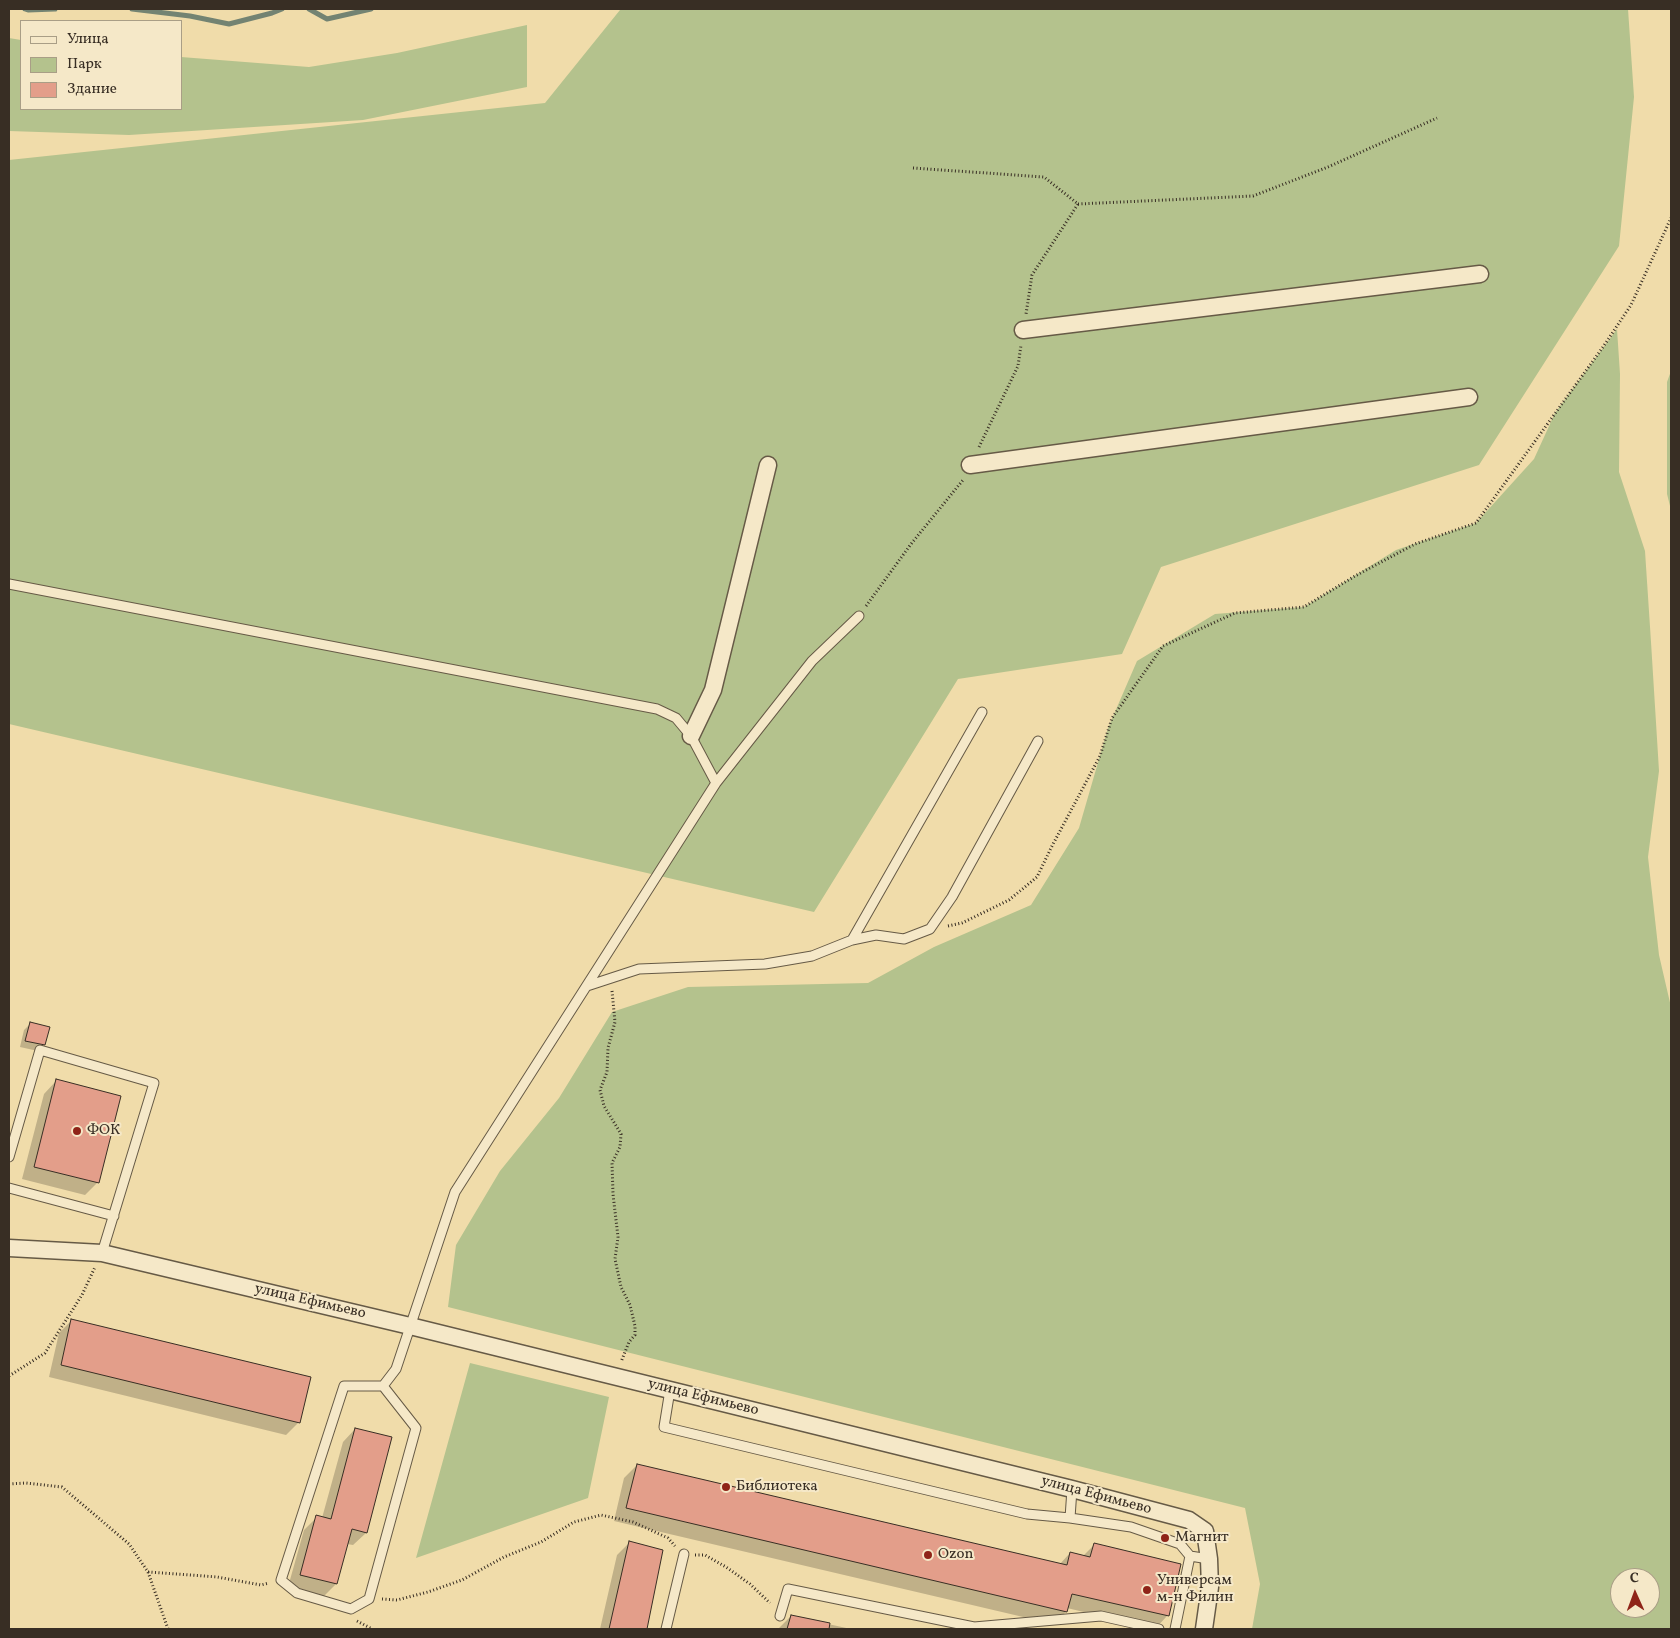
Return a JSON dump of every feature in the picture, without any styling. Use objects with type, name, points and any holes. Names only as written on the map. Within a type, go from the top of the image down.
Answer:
[{"type":"street","points":[[1023,330],[1480,274]]},
{"type":"street","points":[[970,465],[1469,397]]},
{"type":"street","points":[[691,736],[713,690],[768,465]]},
{"type":"street","name":"улица Ефимьево","points":[[9,1248],[102,1253],[615,1376],[1072,1489],[1189,1520],[1205,1531],[1209,1559],[1210,1587],[1204,1629]]},
{"type":"lane","points":[[9,584],[657,709],[676,718],[691,736],[716,783]]},
{"type":"lane","points":[[383,1386],[396,1369],[456,1192],[716,783],[812,661],[858,616]]},
{"type":"lane","points":[[852,940],[982,712]]},
{"type":"lane","points":[[587,986],[639,968],[765,964],[812,956],[852,940],[876,935],[904,938],[930,929],[952,897],[1038,741]]},
{"type":"lane","points":[[9,1157],[40,1050],[154,1083],[102,1253]]},
{"type":"lane","points":[[9,1188],[114,1216]]},
{"type":"lane","points":[[344,1386],[383,1386],[416,1428],[369,1599],[351,1609],[297,1593],[282,1580],[344,1386]]},
{"type":"lane","points":[[670,1390],[664,1427],[1027,1514],[1131,1527],[1180,1544],[1190,1556],[1209,1559]]},
{"type":"lane","points":[[1070,1518],[1072,1489]]},
{"type":"lane","points":[[666,1629],[684,1554]]},
{"type":"lane","points":[[1175,1629],[1190,1556]]},
{"type":"lane","points":[[780,1616],[788,1589],[974,1627],[1043,1626],[1101,1616],[1159,1629]]},
{"type":"path","points":[[913,168],[1044,177],[1078,204],[1253,196],[1328,167],[1437,118]]},
{"type":"path","points":[[858,616],[910,544],[964,478],[1018,366],[1032,275],[1078,204]]},
{"type":"path","points":[[930,929],[962,923],[1009,900],[1037,877],[1100,756],[1112,718],[1163,646],[1235,613],[1304,607],[1355,576],[1415,544],[1476,523],[1598,355],[1631,305],[1671,218]]},
{"type":"path","points":[[608,979],[612,991],[615,1022],[608,1048],[607,1072],[600,1090],[604,1106],[621,1134],[620,1147],[612,1163],[613,1194],[618,1237],[615,1259],[635,1326],[635,1335],[615,1376]]},
{"type":"path","points":[[9,1376],[45,1353],[82,1295],[102,1253]]},
{"type":"path","points":[[9,1484],[26,1483],[62,1487],[129,1544],[148,1572],[168,1629]]},
{"type":"path","points":[[369,1599],[397,1600],[462,1580],[504,1557],[541,1542],[574,1522],[601,1515],[633,1522],[668,1538],[684,1554],[705,1555],[726,1566],[750,1584],[776,1609],[780,1616]]},
{"type":"path","points":[[148,1572],[217,1577],[260,1585],[282,1580]]},
{"type":"green space","points":[[1628,9],[1634,97],[1619,246],[1479,465],[1161,567],[1122,654],[958,679],[814,912],[9,724],[9,160],[545,103],[620,10]]},
{"type":"green space","points":[[527,25],[527,87],[363,120],[129,135],[9,131],[9,38],[20,40],[20,110],[182,110],[182,57],[309,67],[397,53]]},
{"type":"green space","points":[[1617,329],[1620,374],[1619,472],[1645,551],[1659,771],[1648,857],[1659,955],[1671,1007],[1671,1629],[1252,1629],[1260,1584],[1245,1508],[448,1307],[456,1245],[500,1171],[559,1098],[612,1012],[688,987],[868,983],[934,947],[1031,905],[1079,828],[1108,728],[1137,661],[1215,614],[1304,607],[1396,550],[1476,523],[1534,459],[1555,413]]},
{"type":"green space","points":[[1671,371],[1671,510],[1667,494],[1667,382]]},
{"type":"green space","points":[[470,1363],[609,1397],[588,1498],[416,1558]]},
{"type":"building","points":[[30,1022],[50,1027],[45,1045],[25,1041]]},
{"type":"building","name":"ФОК","points":[[56,1079],[121,1096],[99,1183],[34,1167]]},
{"type":"building","points":[[71,1319],[311,1377],[300,1423],[61,1365]]},
{"type":"building","points":[[355,1428],[392,1437],[367,1533],[352,1529],[337,1584],[300,1575],[316,1515],[331,1519]]},
{"type":"building","points":[[637,1464],[1067,1565],[1070,1552],[1090,1557],[1094,1543],[1181,1564],[1169,1616],[1072,1594],[1067,1612],[626,1508]]},
{"type":"building","points":[[629,1541],[663,1550],[647,1629],[609,1629]]},
{"type":"building","points":[[791,1615],[830,1623],[829,1629],[787,1629]]},
{"type":"waterway","points":[[25,9],[55,9]]},
{"type":"waterway","points":[[132,9],[190,16],[229,24],[282,9]]},
{"type":"waterway","points":[[309,9],[327,19],[371,9]]},
{"type":"place","name":"ФОК","points":[[77,1131]]},
{"type":"place","name":"Библиотека","points":[[726,1487]]},
{"type":"place","name":"Магнит","points":[[1165,1538]]},
{"type":"place","name":"Ozon","points":[[928,1555]]},
{"type":"place","name":"Универсам м-н Филин","points":[[1147,1590]]}]
